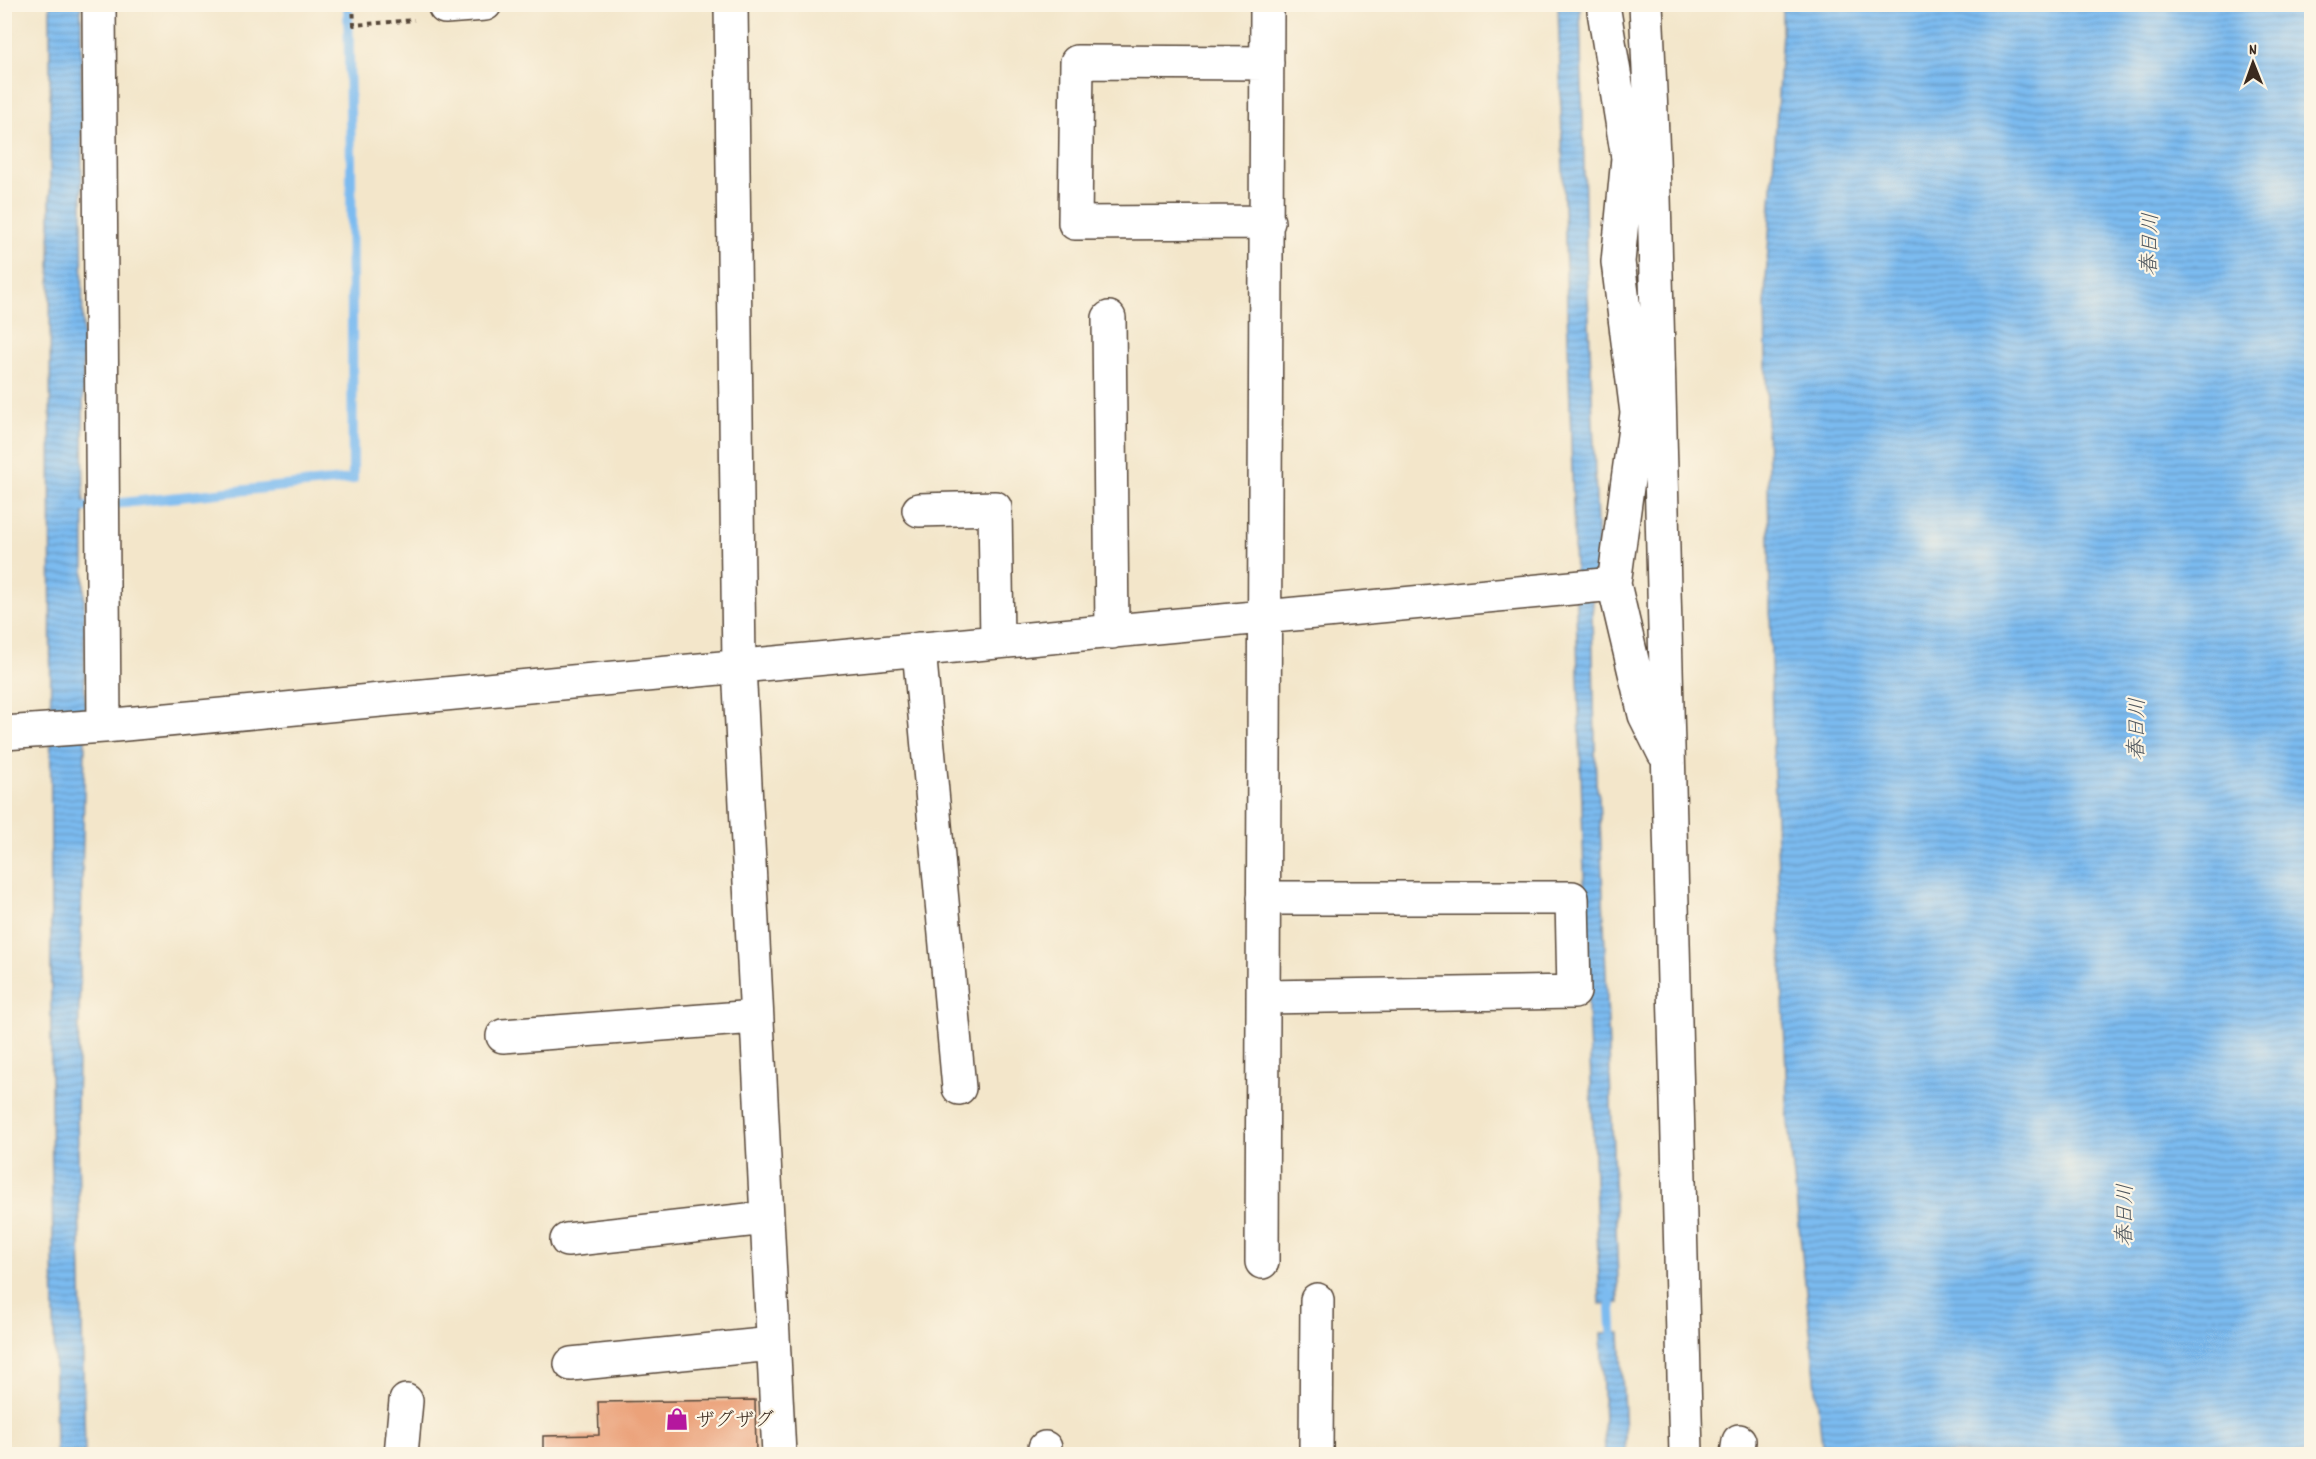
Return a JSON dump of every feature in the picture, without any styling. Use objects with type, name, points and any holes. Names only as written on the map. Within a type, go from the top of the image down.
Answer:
[{"type":"street","points":[[99,4],[104,726]]},
{"type":"street","points":[[445,6],[485,4]]},
{"type":"street","points":[[731,4],[739,666],[779,1455]]},
{"type":"street","points":[[1262,1262],[1268,4]]},
{"type":"street","points":[[1604,4],[1641,157]]},
{"type":"street","points":[[1646,4],[1641,157],[1649,413],[1669,763],[1686,1455]]},
{"type":"street","points":[[1267,63],[1077,62],[1075,223],[1268,222]]},
{"type":"street","points":[[1109,318],[1112,632]]},
{"type":"street","points":[[1649,413],[1614,584],[1645,715],[1669,763]]},
{"type":"street","points":[[919,510],[995,508],[997,642]]},
{"type":"street","points":[[4,733],[104,726],[1614,584]]},
{"type":"street","points":[[919,649],[959,1088]]},
{"type":"street","points":[[1263,898],[1572,898],[1574,992],[1263,997]]},
{"type":"street","points":[[503,1036],[756,1017]]},
{"type":"street","points":[[567,1240],[766,1218]]},
{"type":"street","points":[[1316,1455],[1317,1300]]},
{"type":"street","points":[[571,1364],[773,1344]]},
{"type":"street","points":[[401,1455],[406,1401]]},
{"type":"path","points":[[353,4],[354,25],[436,19],[445,6]]},
{"type":"water","points":[[50,5],[81,5],[85,744],[77,1106],[85,1454],[56,1454],[51,1109]]},
{"type":"water","points":[[1558,5],[1580,5],[1586,243],[1598,550],[1592,615],[1596,784],[1599,796],[1619,1303],[1600,1304],[1588,1008]]},
{"type":"water","name":"春日川","points":[[1782,5],[2311,5],[2311,1454],[1823,1454],[1788,1121],[1772,720],[1765,296]]},
{"type":"water","points":[[1601,1333],[1620,1333],[1626,1454],[1605,1454]]},
{"type":"building","name":"ザグザグ","points":[[755,1400],[756,1454],[543,1454],[543,1436],[599,1435],[598,1402]]},
{"type":"waterway","points":[[74,508],[353,479],[348,4]]},
{"type":"waterway","points":[[1610,1290],[1613,1346]]},
{"type":"place","name":"ザグザグ","points":[[677,1419]]}]
